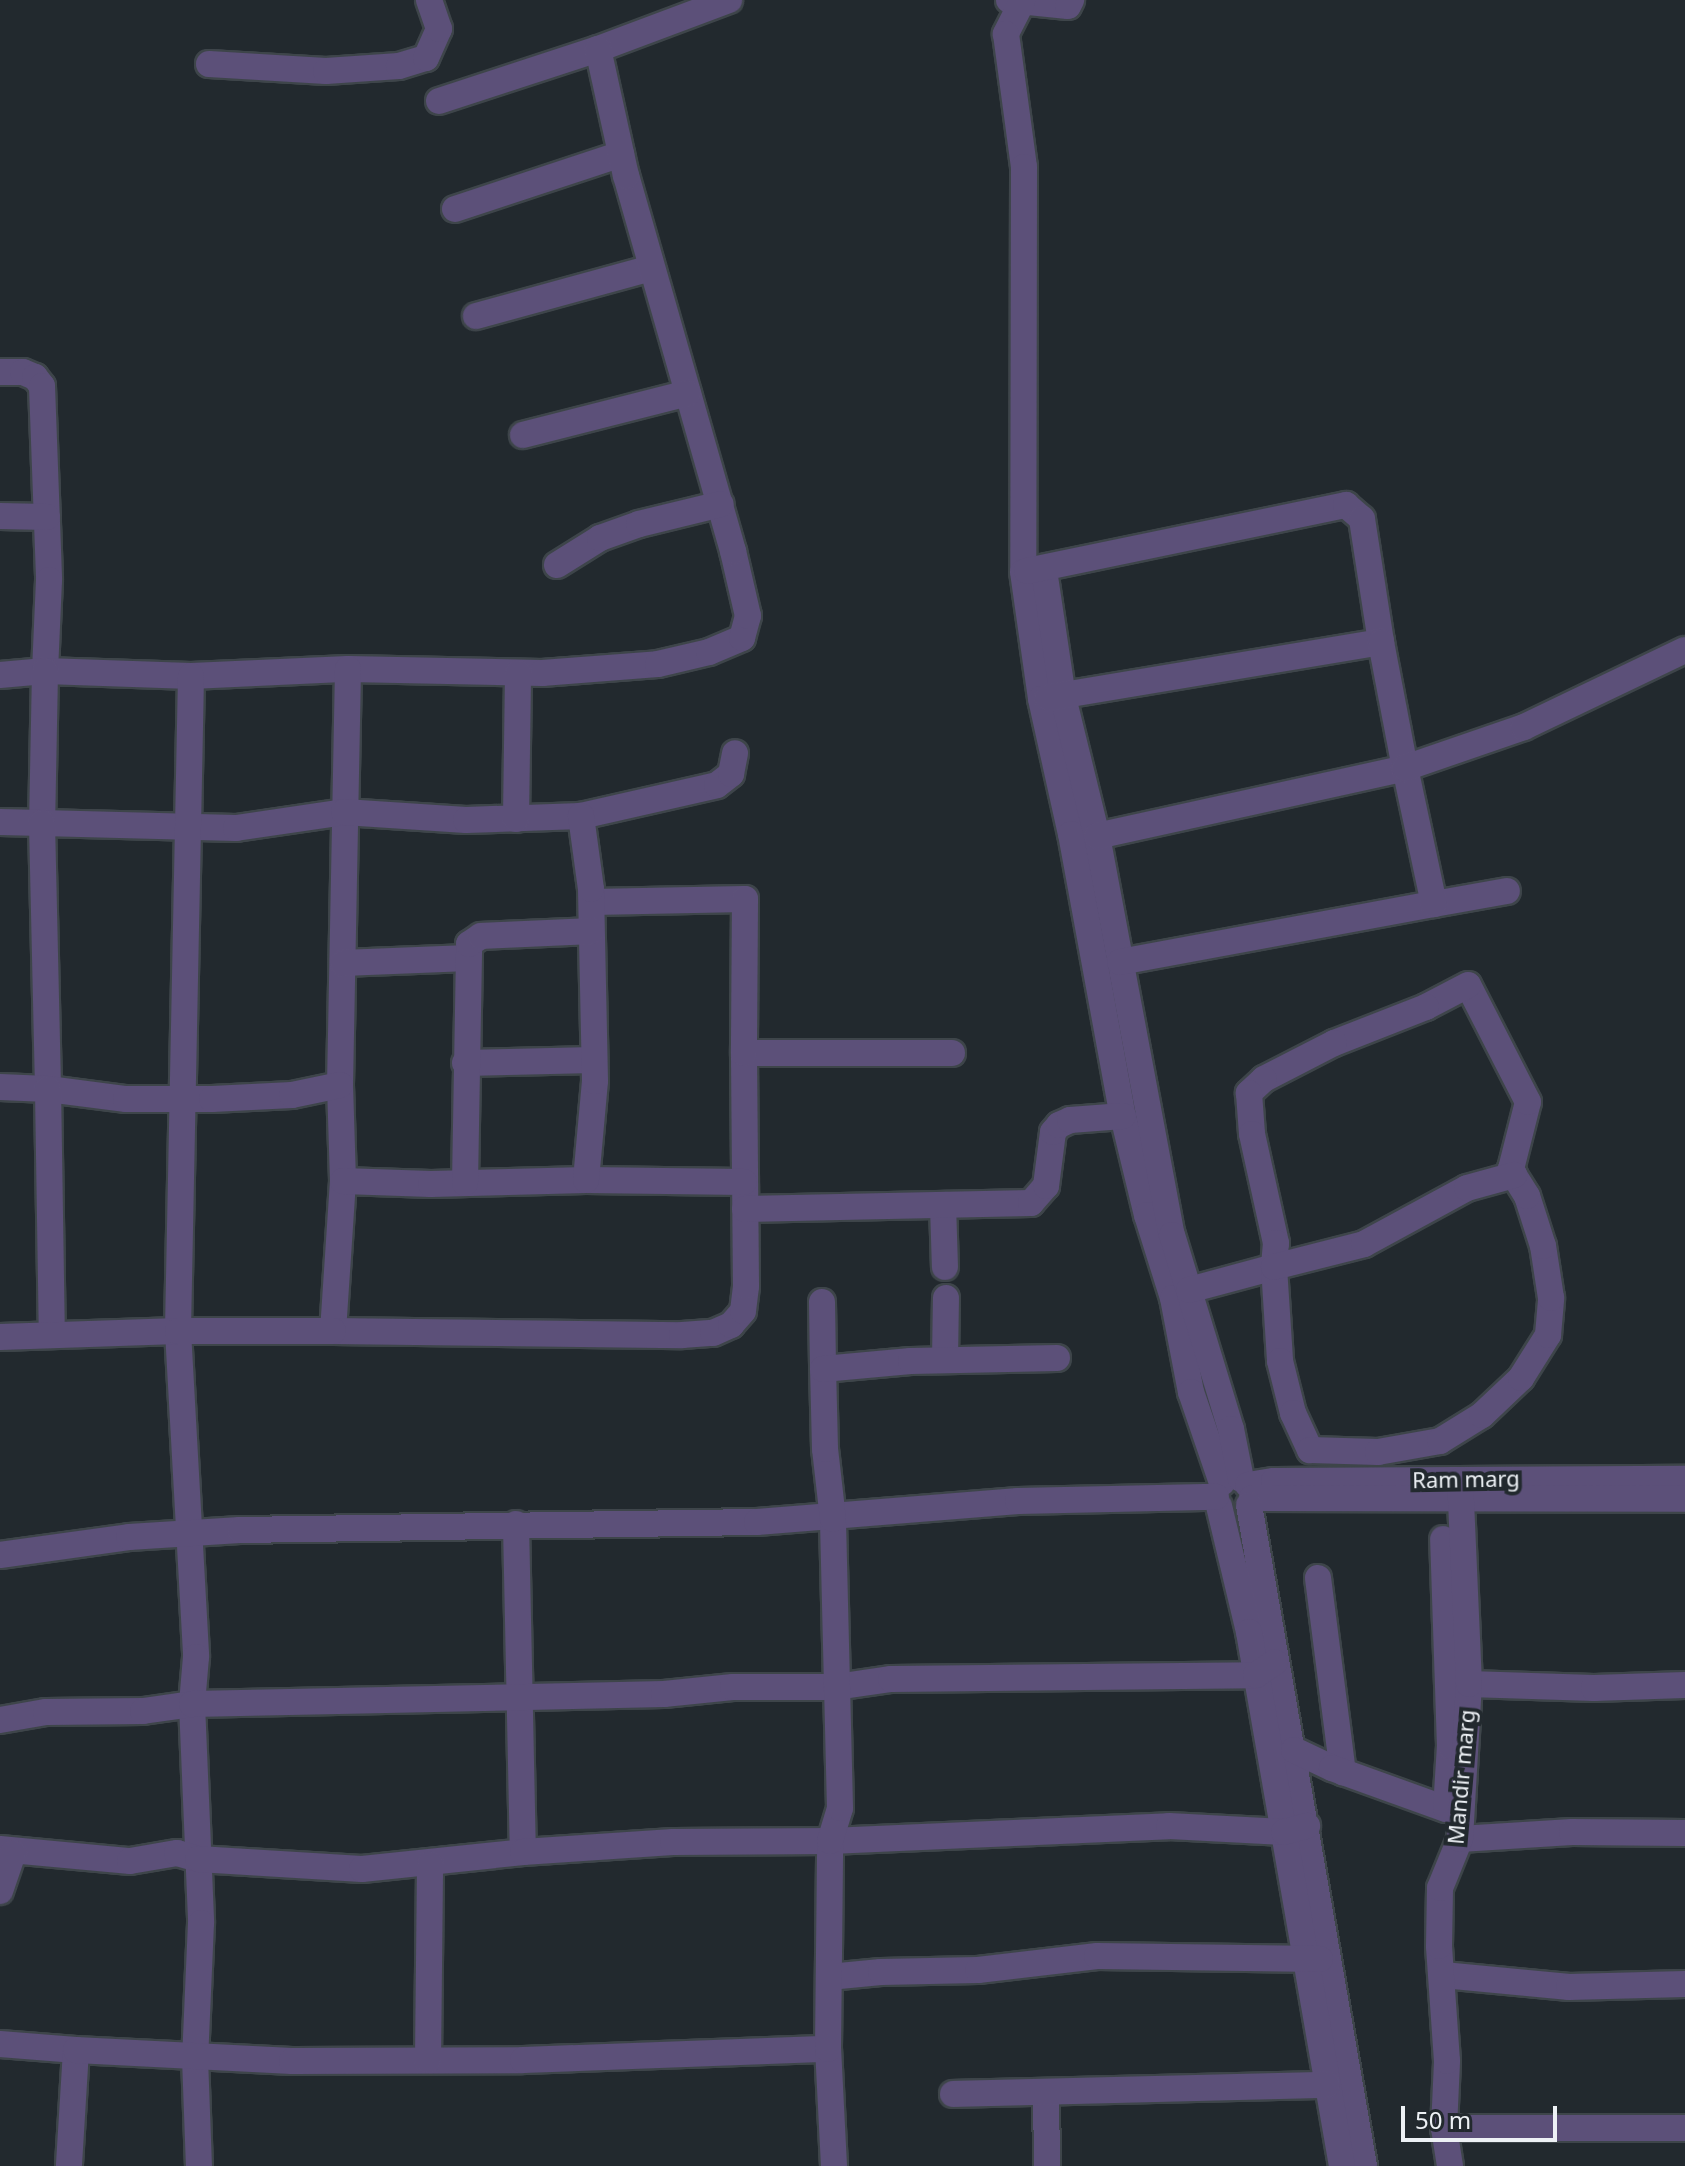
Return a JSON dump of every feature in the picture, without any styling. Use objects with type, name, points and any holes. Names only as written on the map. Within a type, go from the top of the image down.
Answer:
[{"type":"street","points":[[209,64],[326,71],[399,66],[426,58],[439,29],[429,0]]},
{"type":"street","points":[[439,101],[598,49],[729,0]]},
{"type":"street","points":[[1071,0],[1068,6],[1015,1],[1006,34],[1024,167],[1034,571],[1071,834],[1123,1116],[1147,1215],[1173,1298],[1191,1392],[1235,1493]]},
{"type":"street","points":[[0,675],[45,671],[191,676],[348,669],[518,673],[658,664],[709,652],[742,638],[748,616],[721,504],[621,154],[598,49]]},
{"type":"street","points":[[455,209],[621,154]]},
{"type":"street","points":[[476,316],[652,268]]},
{"type":"street","points":[[0,372],[23,372],[35,377],[42,386],[47,517],[42,823],[52,1335]]},
{"type":"street","points":[[523,435],[688,393]]},
{"type":"street","points":[[557,565],[578,550],[613,533],[721,504]]},
{"type":"street","points":[[1034,571],[1346,505],[1362,519],[1381,642],[1434,904]]},
{"type":"street","points":[[0,516],[47,517]]},
{"type":"street","points":[[1052,698],[1381,642]]},
{"type":"street","points":[[1097,836],[1405,768],[1514,731],[1685,650]]},
{"type":"street","points":[[333,1331],[343,1181],[340,1085],[348,669]]},
{"type":"street","points":[[516,819],[518,673]]},
{"type":"street","points":[[191,676],[178,1331],[196,1657],[192,1704],[201,1923],[195,2058],[199,2166]]},
{"type":"street","points":[[1052,698],[1097,836],[1172,1235],[1231,1429],[1235,1493],[1317,1959],[1364,2166]]},
{"type":"street","points":[[0,822],[236,828],[344,812],[466,820],[581,816],[717,785],[731,774],[735,753]]},
{"type":"street","points":[[581,816],[592,902],[594,1060],[586,1180]]},
{"type":"street","points":[[1120,962],[1507,891]]},
{"type":"street","points":[[0,1337],[178,1331],[713,1333],[731,1325],[743,1311],[745,899],[592,902]]},
{"type":"street","points":[[465,1183],[469,944],[481,936],[591,931]]},
{"type":"street","points":[[343,963],[468,958]]},
{"type":"street","points":[[1468,985],[1528,1102],[1511,1169],[1527,1196],[1543,1246],[1551,1298],[1548,1335],[1521,1378],[1482,1415],[1440,1441],[1378,1452],[1310,1450],[1293,1413],[1280,1361],[1274,1267],[1276,1243],[1252,1134],[1249,1093],[1264,1079],[1334,1043],[1426,1007],[1468,985]]},
{"type":"street","points":[[744,1053],[952,1053]]},
{"type":"street","points":[[465,1063],[594,1060]]},
{"type":"street","points":[[0,1087],[48,1089],[126,1099],[181,1099],[292,1095],[340,1085]]},
{"type":"street","points":[[745,1209],[1031,1203],[1046,1186],[1053,1132],[1059,1125],[1070,1120],[1123,1116]]},
{"type":"street","points":[[1189,1290],[1364,1244],[1467,1188],[1514,1175]]},
{"type":"street","points":[[343,1181],[744,1182]]},
{"type":"street","points":[[943,1205],[945,1267]]},
{"type":"street","points":[[945,1360],[946,1298]]},
{"type":"street","points":[[822,1302],[825,1449],[833,1519],[840,1808],[830,1841],[828,2049],[834,2166]]},
{"type":"street","points":[[823,1369],[945,1360],[1057,1358]]},
{"type":"street","name":"Ram marg","points":[[0,1555],[188,1533],[833,1519],[1018,1501],[1235,1493],[1274,1481],[1461,1490],[1685,1479]]},
{"type":"street","points":[[1461,1490],[1685,1499]]},
{"type":"street","name":"Mandir marg","points":[[1450,2166],[1444,2128],[1447,2061],[1439,1946],[1440,1888],[1460,1839],[1469,1684],[1461,1490]]},
{"type":"street","points":[[516,1524],[523,1852]]},
{"type":"street","points":[[1294,1750],[1343,1772],[1446,1809],[1450,1746],[1443,1539]]},
{"type":"street","points":[[1318,1578],[1343,1772]]},
{"type":"street","points":[[0,1720],[46,1712],[143,1711],[192,1704],[664,1694],[733,1687],[836,1687],[891,1679],[1265,1668]]},
{"type":"street","points":[[1265,1668],[1294,1750],[1295,1829]]},
{"type":"street","points":[[1469,1684],[1594,1688],[1685,1685]]},
{"type":"street","points":[[0,1891],[7,1851],[130,1861],[177,1853],[198,1859],[362,1869],[523,1852],[673,1842],[830,1841],[1169,1826],[1295,1829]]},
{"type":"street","points":[[1460,1839],[1572,1832],[1685,1833]]},
{"type":"street","points":[[428,2060],[430,1864]]},
{"type":"street","points":[[829,1977],[881,1972],[978,1970],[1097,1956],[1317,1959]]},
{"type":"street","points":[[1317,1959],[1327,2085],[1342,2166]]},
{"type":"street","points":[[1443,1975],[1569,1987],[1685,1984]]},
{"type":"street","points":[[0,2044],[195,2058],[428,2060],[828,2049]]},
{"type":"street","points":[[69,2166],[76,2050]]},
{"type":"street","points":[[953,2094],[1327,2085]]},
{"type":"street","points":[[1046,2093],[1047,2166]]},
{"type":"street","points":[[1444,2128],[1685,2128]]}]
